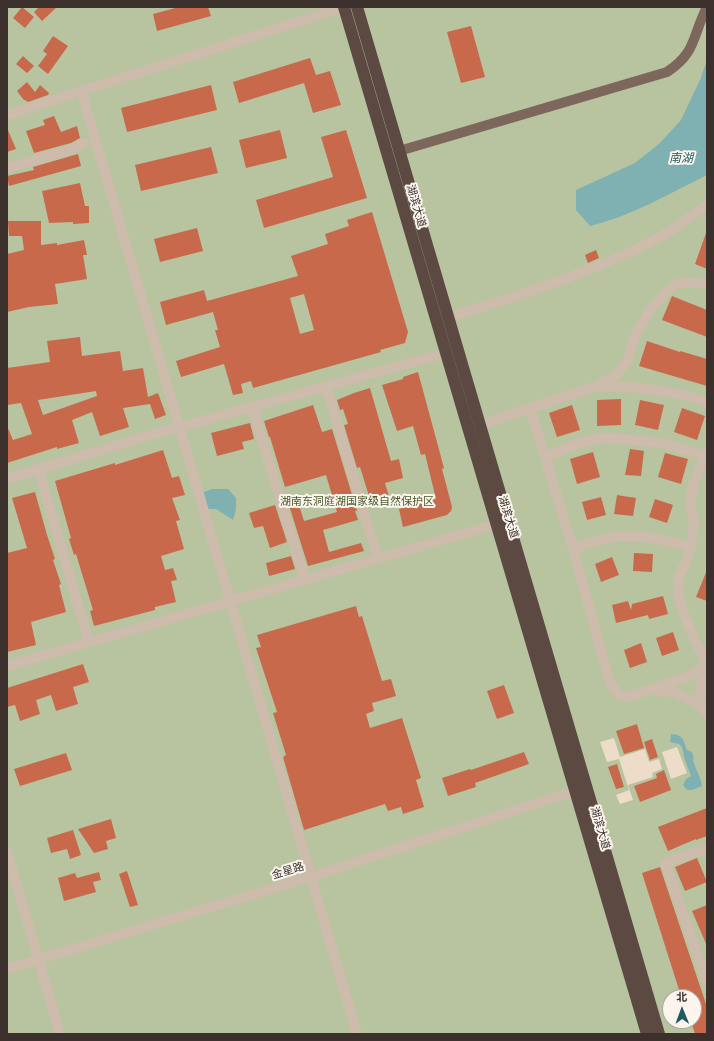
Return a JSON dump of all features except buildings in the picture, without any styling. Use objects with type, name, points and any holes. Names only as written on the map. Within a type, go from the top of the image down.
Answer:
[{"type":"highway","name":"湖滨大道","points":[[344,7],[647,1034]]},
{"type":"highway","name":"湖滨大道","points":[[357,7],[659,1034]]},
{"type":"main road","points":[[399,151],[667,72],[678,65],[689,53],[707,7]]},
{"type":"street","points":[[7,115],[344,7]]},
{"type":"street","points":[[81,92],[357,1034]]},
{"type":"street","points":[[7,168],[73,150],[84,143]]},
{"type":"street","points":[[448,317],[538,290],[614,259],[657,239],[707,205]]},
{"type":"street","points":[[480,425],[597,386],[617,374],[628,360],[634,338],[651,308],[675,284],[691,282],[707,284]]},
{"type":"street","points":[[7,479],[252,407],[446,353]]},
{"type":"street","points":[[326,386],[378,559]]},
{"type":"street","points":[[597,386],[625,386],[656,390],[707,402]]},
{"type":"street","points":[[252,407],[305,580]]},
{"type":"street","points":[[530,408],[573,549],[610,683],[619,695],[628,697],[686,678],[707,665]]},
{"type":"street","points":[[545,457],[580,443],[602,438],[664,443],[706,454],[693,484],[690,504],[694,521],[691,547],[678,578],[679,596],[683,613],[707,665],[701,686],[700,705]]},
{"type":"street","points":[[38,469],[89,642]]},
{"type":"street","points":[[7,666],[497,524]]},
{"type":"street","points":[[573,549],[595,541],[616,537],[636,537],[660,540],[691,547]]},
{"type":"street","points":[[649,691],[674,692],[700,705],[707,715]]},
{"type":"street","name":"金星路","points":[[7,969],[310,877],[575,791]]},
{"type":"street","points":[[707,848],[665,863],[707,981]]},
{"type":"street","points":[[7,852],[60,1034]]},
{"type":"green space","name":"湖南东洞庭湖国家级自然保护区","points":[[7,7],[707,7],[707,1034],[7,1034]]},
{"type":"shaded area","points":[[614,738],[620,757],[645,749],[649,762],[659,759],[662,769],[652,773],[653,777],[628,785],[633,800],[620,804],[616,795],[629,790],[619,759],[607,762],[600,742]]},
{"type":"shaded area","points":[[677,747],[687,773],[671,779],[662,752]]},
{"type":"water","name":"南湖","points":[[707,60],[707,175],[635,210],[605,222],[590,226],[576,210],[576,190],[635,163],[660,143],[681,120],[700,80]]},
{"type":"water","points":[[212,489],[228,489],[236,498],[236,509],[233,520],[216,509],[208,509],[199,494]]},
{"type":"water","points":[[671,734],[681,737],[687,750],[692,752],[694,758],[693,760],[702,786],[692,790],[687,790],[683,785],[686,779],[691,776],[682,747],[679,744],[670,742]]}]
